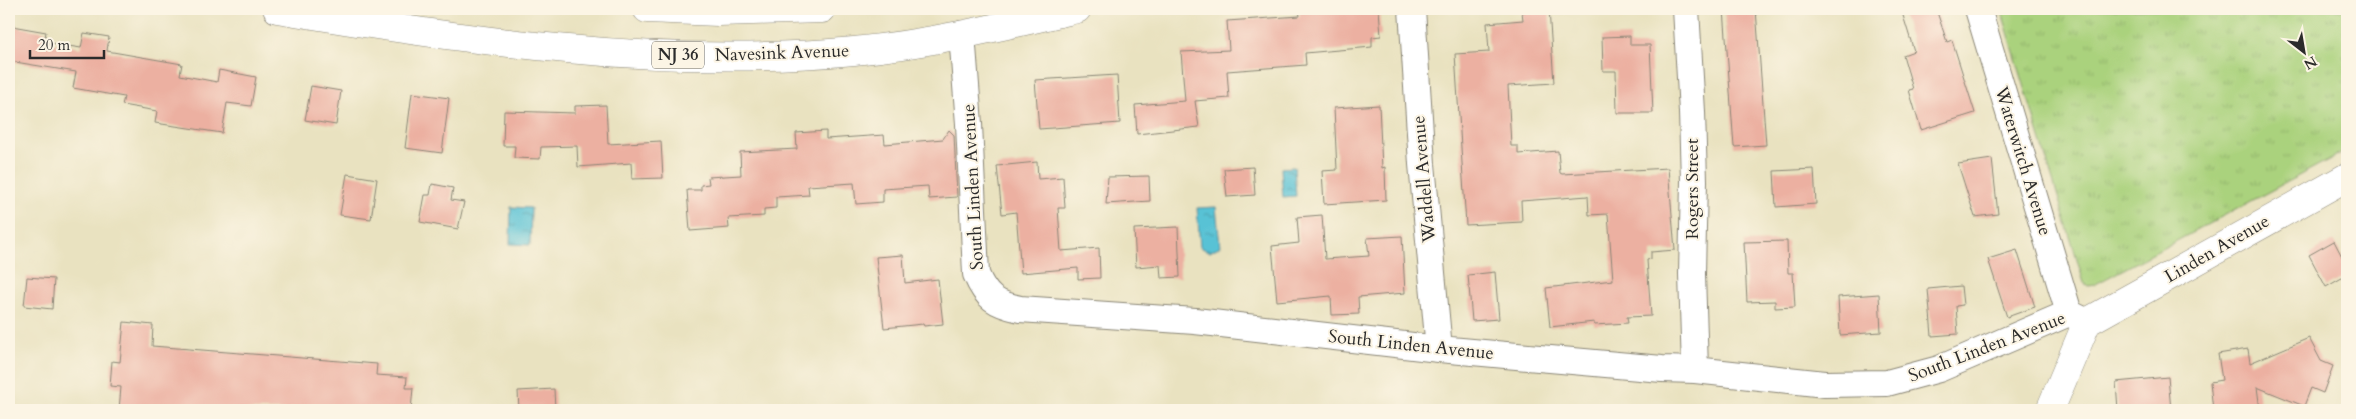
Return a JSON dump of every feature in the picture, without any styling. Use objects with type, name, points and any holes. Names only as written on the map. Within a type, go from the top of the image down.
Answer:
[{"type":"main road","name":"Navesink Avenue","points":[[276,9],[377,26],[498,42],[641,54],[766,56],[835,52],[908,44],[1077,9]]},
{"type":"main road","points":[[647,9],[718,12],[822,9]]},
{"type":"main road","name":"Linden Avenue","points":[[2078,318],[2347,177]]},
{"type":"main road","points":[[2050,410],[2078,318]]},
{"type":"street","name":"Waddell Avenue","points":[[1412,9],[1422,164],[1439,348]]},
{"type":"street","name":"Rogers Street","points":[[1686,9],[1694,181],[1692,274],[1695,370]]},
{"type":"street","name":"Waterwitch Avenue","points":[[1978,9],[2078,318]]},
{"type":"street","name":"South Linden Avenue","points":[[962,34],[969,124],[976,274],[981,288],[989,297],[1002,305],[1020,309],[1195,321],[1439,348],[1662,369],[1695,370],[1825,384],[1887,383],[1939,369],[2078,318]]},
{"type":"green space","points":[[2001,9],[2347,9],[2347,150],[2094,285],[2088,286],[2084,283]]},
{"type":"water","points":[[1294,167],[1296,196],[1283,197],[1281,168]]},
{"type":"water","points":[[511,207],[531,208],[530,245],[510,244]]},
{"type":"water","points":[[1216,207],[1220,246],[1210,252],[1200,247],[1197,208]]},
{"type":"building","points":[[1379,9],[1381,36],[1372,37],[1372,47],[1305,53],[1306,65],[1227,71],[1229,98],[1195,101],[1199,127],[1137,134],[1135,105],[1185,101],[1181,52],[1229,50],[1227,21],[1300,16],[1299,11]]},
{"type":"building","points":[[1549,9],[1554,83],[1508,86],[1511,146],[1518,146],[1518,154],[1558,151],[1560,173],[1562,174],[1668,168],[1675,250],[1651,252],[1651,259],[1647,260],[1651,316],[1627,317],[1628,323],[1594,325],[1594,322],[1550,327],[1546,288],[1613,280],[1608,214],[1589,215],[1588,196],[1521,201],[1522,222],[1466,225],[1455,54],[1489,52],[1487,23],[1523,20],[1522,12]]},
{"type":"building","points":[[1724,9],[1756,9],[1766,145],[1734,147]]},
{"type":"building","points":[[1901,9],[1936,9],[1947,42],[1952,40],[1975,113],[1921,130],[1909,90],[1913,89],[1903,55],[1914,51]]},
{"type":"building","points":[[12,26],[46,32],[44,42],[81,48],[84,33],[109,37],[107,51],[182,64],[180,75],[217,82],[219,70],[256,77],[251,106],[227,103],[222,133],[155,123],[157,111],[122,105],[124,97],[73,88],[76,72],[9,61]]},
{"type":"building","points":[[1630,36],[1630,45],[1650,45],[1653,113],[1617,113],[1616,71],[1603,71],[1602,37]]},
{"type":"building","points":[[1117,75],[1120,123],[1039,129],[1035,80]]},
{"type":"building","points":[[311,86],[341,91],[336,125],[305,120]]},
{"type":"building","points":[[412,93],[449,98],[442,153],[405,148]]},
{"type":"building","points":[[606,105],[608,144],[661,141],[663,178],[632,179],[631,163],[578,167],[577,146],[541,147],[540,159],[514,158],[515,146],[503,146],[504,111],[575,113],[575,106]]},
{"type":"building","points":[[1379,105],[1382,168],[1385,167],[1386,200],[1324,204],[1322,171],[1337,170],[1334,108]]},
{"type":"building","points":[[949,130],[954,135],[957,197],[929,199],[928,186],[883,189],[883,202],[856,204],[854,183],[808,186],[809,195],[776,197],[776,208],[764,209],[764,216],[728,218],[729,228],[690,231],[687,190],[701,190],[701,185],[709,184],[708,177],[741,175],[740,152],[797,149],[796,133],[826,131],[826,139],[884,135],[885,144],[943,139]]},
{"type":"building","points":[[1992,159],[1998,214],[1975,217],[1958,164]]},
{"type":"building","points":[[1037,162],[1038,179],[1063,177],[1065,208],[1058,208],[1061,251],[1099,248],[1100,278],[1078,279],[1078,268],[1021,273],[1016,212],[1002,214],[997,166]]},
{"type":"building","points":[[1253,167],[1255,195],[1227,197],[1224,169]]},
{"type":"building","points":[[1814,169],[1816,204],[1776,207],[1774,171]]},
{"type":"building","points":[[347,174],[377,179],[371,219],[340,215]]},
{"type":"building","points":[[1149,176],[1150,201],[1106,204],[1108,177]]},
{"type":"building","points":[[432,184],[453,188],[451,200],[464,202],[458,229],[420,222],[425,195],[430,195]]},
{"type":"building","points":[[1322,215],[1325,259],[1369,256],[1367,238],[1402,236],[1405,293],[1358,297],[1359,314],[1332,315],[1331,296],[1277,301],[1272,246],[1299,243],[1297,217]]},
{"type":"building","points":[[1178,227],[1180,277],[1161,278],[1160,265],[1136,267],[1134,229]]},
{"type":"building","points":[[1787,241],[1788,273],[1793,273],[1795,307],[1775,308],[1775,301],[1747,302],[1744,242]]},
{"type":"building","points":[[2334,241],[2347,266],[2347,275],[2326,287],[2309,255]]},
{"type":"building","points":[[2017,250],[2035,307],[2007,317],[1988,259]]},
{"type":"building","points":[[903,255],[905,283],[938,279],[943,324],[884,328],[876,257]]},
{"type":"building","points":[[1495,272],[1499,319],[1472,321],[1468,275]]},
{"type":"building","points":[[27,277],[54,279],[52,309],[24,306]]},
{"type":"building","points":[[1961,286],[1963,305],[1956,306],[1958,334],[1932,336],[1928,289]]},
{"type":"building","points":[[1879,294],[1881,332],[1840,335],[1838,297]]},
{"type":"building","points":[[124,322],[153,325],[152,346],[377,364],[376,375],[407,377],[406,388],[413,388],[411,410],[119,410],[121,387],[110,386],[112,361],[120,362]]},
{"type":"building","points":[[2309,338],[2321,361],[2333,366],[2323,393],[2311,388],[2304,406],[2257,387],[2260,410],[2213,410],[2210,382],[2222,380],[2218,354],[2248,349],[2250,363]]},
{"type":"building","points":[[2168,377],[2171,410],[2118,410],[2116,382]]},
{"type":"building","points":[[554,389],[555,410],[519,410],[518,391]]}]
